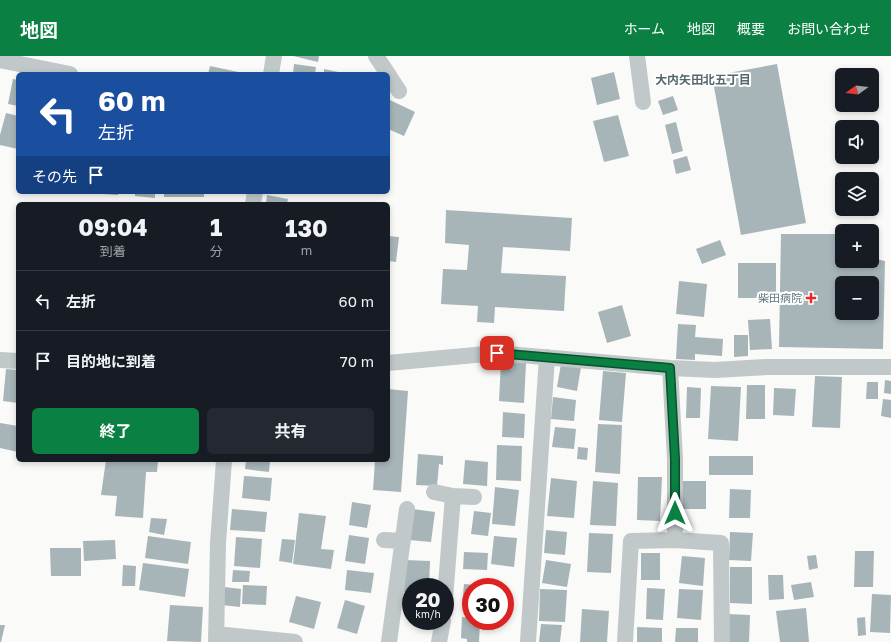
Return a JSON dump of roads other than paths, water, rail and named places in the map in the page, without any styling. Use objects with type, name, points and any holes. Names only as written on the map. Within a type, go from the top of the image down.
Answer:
[{"type":"street","points":[[272,72],[274,56]]},
{"type":"street","points":[[376,56],[387,72]]},
{"type":"street","points":[[637,56],[643,102]]},
{"type":"street","points":[[0,60],[56,72]]},
{"type":"street","points":[[390,77],[399,91]]},
{"type":"street","points":[[390,363],[497,353],[670,368],[715,370],[766,367],[891,367]]},
{"type":"street","points":[[528,642],[547,357]]},
{"type":"street","points":[[0,360],[16,361]]},
{"type":"street","points":[[670,368],[675,459],[675,540]]},
{"type":"street","points":[[224,462],[218,544],[216,638],[295,642]]},
{"type":"street","points":[[434,492],[454,496],[474,497]]},
{"type":"street","points":[[447,578],[454,496]]},
{"type":"street","points":[[389,642],[407,509]]},
{"type":"street","points":[[384,540],[403,541]]},
{"type":"street","points":[[625,642],[631,541],[675,540],[721,543],[722,642]]},
{"type":"street","points":[[439,642],[441,630]]},
{"type":"place","name":"柴田病院","points":[[811,298]]},
{"type":"district","name":"大内矢田北五丁目","points":[[703,80]]}]
